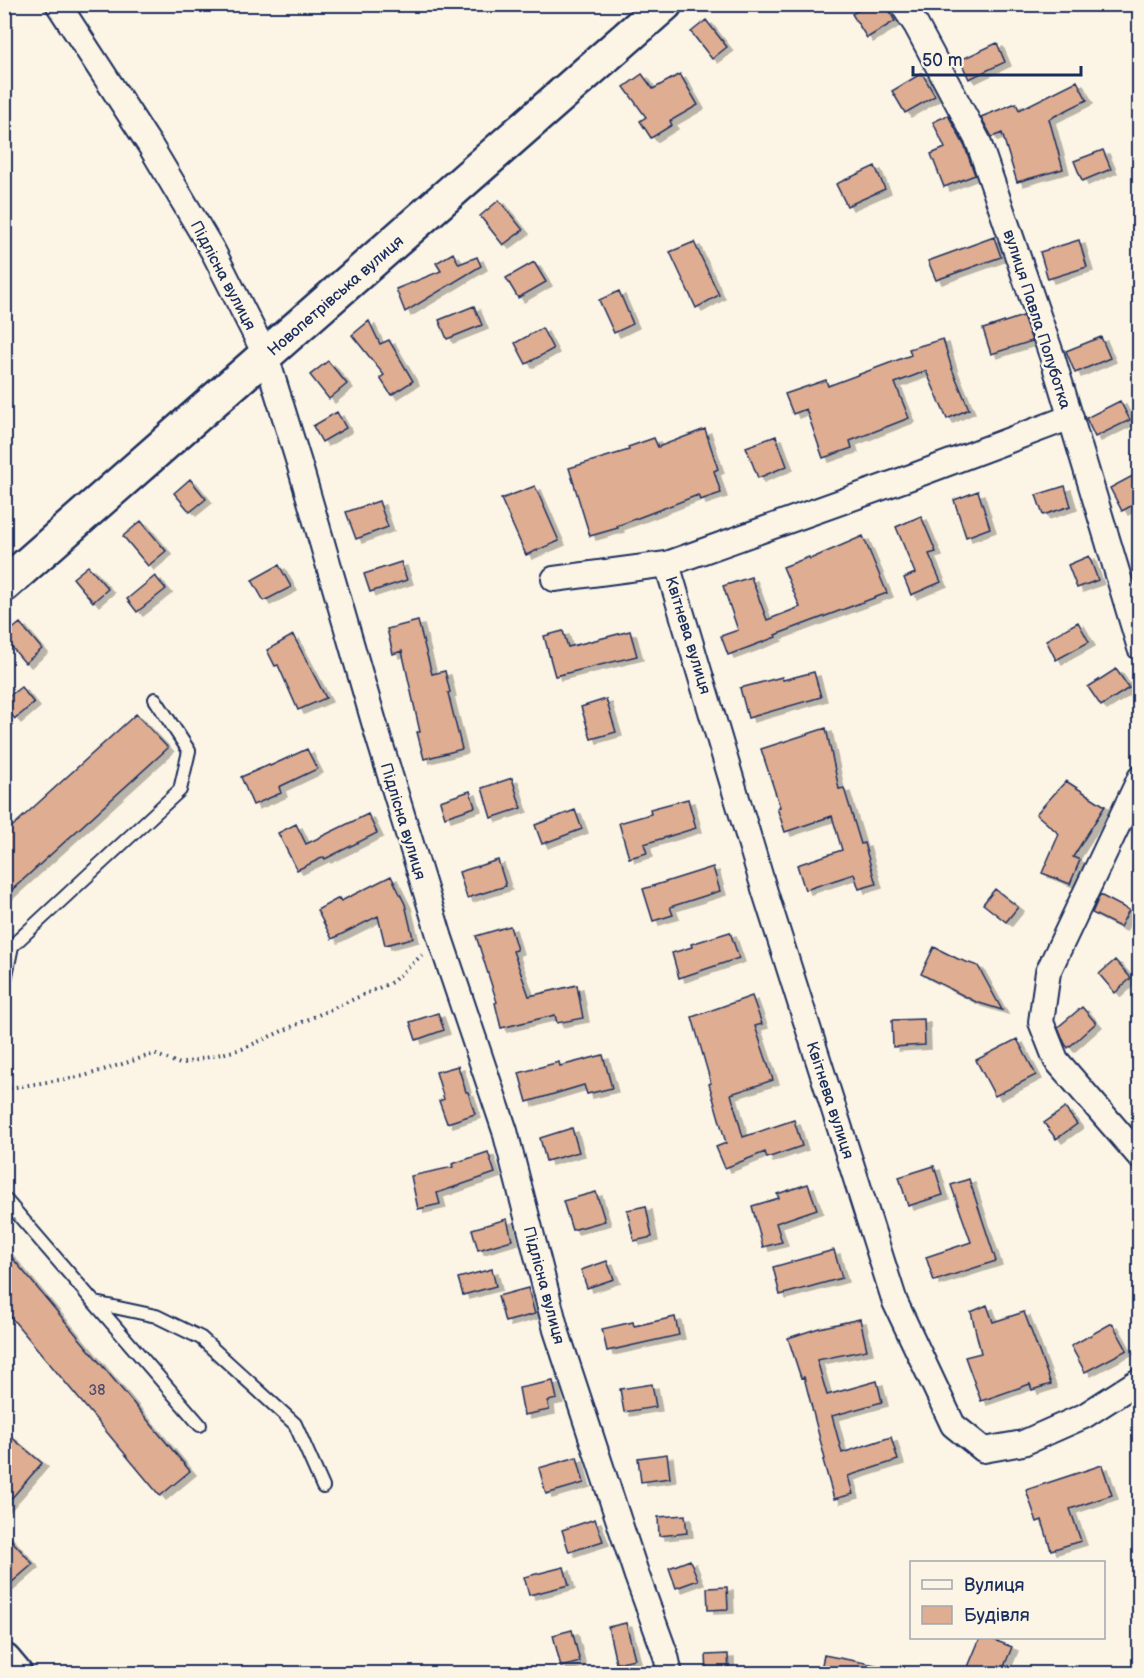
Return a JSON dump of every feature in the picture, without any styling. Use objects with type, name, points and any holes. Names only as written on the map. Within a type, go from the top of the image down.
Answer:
[{"type":"street","name":"Підлісна вулиця","points":[[58,4],[151,147],[209,243],[266,356],[440,939],[505,1131],[556,1330],[637,1576],[666,1656],[670,1674]]},
{"type":"street","name":"Новопетрівська вулиця","points":[[4,585],[665,4]]},
{"type":"street","name":"вулиця Павла Полуботка","points":[[902,4],[916,25],[978,141],[1052,356],[1140,648]]},
{"type":"street","name":"Квітнева вулиця","points":[[554,579],[668,564],[1071,417]]},
{"type":"street","name":"Квітнева вулиця","points":[[668,564],[765,892],[896,1302],[952,1425],[984,1450],[1023,1443],[1083,1416],[1140,1380]]},
{"type":"street","points":[[1140,778],[1048,972],[1041,1022],[1056,1060],[1140,1157]]},
{"type":"street","points":[[4,1661],[15,1674]]},
{"type":"lane","points":[[4,985],[8,949],[180,790],[189,751],[155,699]]},
{"type":"lane","points":[[4,1198],[200,1425]]},
{"type":"lane","points":[[95,1303],[156,1316],[201,1338],[295,1424],[323,1487]]},
{"type":"path","points":[[4,1089],[84,1076],[154,1054],[180,1064],[242,1049],[392,981],[440,939]]},
{"type":"building","points":[[868,4],[885,4],[895,21],[867,38],[852,14]]},
{"type":"building","points":[[706,20],[727,47],[712,59],[691,32]]},
{"type":"building","points":[[997,43],[1005,62],[969,79],[960,60]]},
{"type":"building","points":[[922,73],[935,96],[905,113],[892,91]]},
{"type":"building","points":[[642,74],[653,89],[680,74],[698,105],[670,121],[672,125],[651,138],[640,121],[646,117],[624,87]]},
{"type":"building","points":[[1077,81],[1087,100],[1049,119],[1063,169],[1017,182],[1002,133],[992,137],[981,117],[1016,103],[1019,110]]},
{"type":"building","points":[[948,115],[965,147],[975,175],[944,187],[931,154],[945,148],[933,122]]},
{"type":"building","points":[[1103,150],[1111,169],[1082,181],[1074,161]]},
{"type":"building","points":[[875,166],[885,189],[847,206],[836,184]]},
{"type":"building","points":[[499,200],[523,230],[503,245],[480,216]]},
{"type":"building","points":[[994,237],[1001,257],[936,280],[928,261]]},
{"type":"building","points":[[1079,240],[1087,267],[1048,279],[1040,252]]},
{"type":"building","points":[[694,242],[719,295],[696,308],[670,252]]},
{"type":"building","points":[[453,253],[459,264],[477,257],[481,266],[405,312],[396,289],[441,271],[436,263]]},
{"type":"building","points":[[534,262],[546,282],[518,298],[506,278]]},
{"type":"building","points":[[619,291],[633,324],[614,333],[599,300]]},
{"type":"building","points":[[474,306],[482,325],[447,339],[439,320]]},
{"type":"building","points":[[1023,316],[1032,341],[991,354],[983,329]]},
{"type":"building","points":[[369,321],[380,344],[389,340],[413,381],[391,395],[380,378],[384,375],[352,335]]},
{"type":"building","points":[[542,328],[553,349],[526,364],[515,343]]},
{"type":"building","points":[[1101,337],[1110,358],[1075,373],[1066,351]]},
{"type":"building","points":[[943,339],[952,369],[969,409],[947,419],[926,371],[895,383],[909,418],[850,441],[852,448],[823,458],[806,409],[793,414],[785,394],[826,380],[828,386],[911,355],[909,349]]},
{"type":"building","points":[[328,361],[347,384],[329,399],[310,375]]},
{"type":"building","points":[[1120,401],[1130,420],[1095,437],[1086,418]]},
{"type":"building","points":[[337,412],[346,428],[322,442],[313,426]]},
{"type":"building","points":[[705,429],[718,469],[714,471],[721,493],[700,500],[698,495],[617,526],[618,528],[590,536],[569,468],[629,450],[628,447],[654,438],[658,447]]},
{"type":"building","points":[[776,436],[787,466],[758,478],[746,447]]},
{"type":"building","points":[[1140,472],[1140,501],[1122,511],[1110,488]]},
{"type":"building","points":[[190,479],[206,499],[190,512],[174,493]]},
{"type":"building","points":[[535,486],[559,541],[526,555],[501,499]]},
{"type":"building","points":[[1065,486],[1071,506],[1043,515],[1036,495]]},
{"type":"building","points":[[978,491],[990,528],[966,537],[954,500]]},
{"type":"building","points":[[379,501],[388,527],[356,539],[346,512]]},
{"type":"building","points":[[921,516],[936,552],[929,554],[941,582],[911,595],[904,578],[915,573],[896,527]]},
{"type":"building","points":[[141,521],[166,551],[148,566],[123,536]]},
{"type":"building","points":[[863,536],[887,593],[728,655],[721,636],[738,630],[723,586],[751,577],[767,620],[800,607],[783,567],[809,557],[810,559]]},
{"type":"building","points":[[1089,556],[1098,580],[1077,588],[1068,565]]},
{"type":"building","points":[[401,562],[407,580],[370,592],[364,574]]},
{"type":"building","points":[[279,565],[291,587],[264,601],[252,580]]},
{"type":"building","points":[[88,566],[108,589],[93,602],[73,578]]},
{"type":"building","points":[[155,576],[166,589],[137,612],[127,599]]},
{"type":"building","points":[[418,621],[432,674],[445,671],[462,749],[424,759],[402,651],[393,654],[387,629]]},
{"type":"building","points":[[1078,622],[1089,642],[1056,660],[1046,640]]},
{"type":"building","points":[[20,623],[42,649],[25,663],[4,638]]},
{"type":"building","points":[[563,631],[568,647],[630,631],[637,656],[555,676],[544,636]]},
{"type":"building","points":[[293,635],[326,698],[298,710],[278,665],[275,666],[267,650]]},
{"type":"building","points":[[1116,669],[1129,688],[1101,706],[1088,687]]},
{"type":"building","points":[[814,672],[821,697],[748,718],[740,688],[782,677],[783,680]]},
{"type":"building","points":[[21,687],[34,703],[15,719],[4,706],[4,700]]},
{"type":"building","points":[[606,699],[616,732],[591,739],[581,707]]},
{"type":"building","points":[[136,714],[168,748],[4,897],[4,834]]},
{"type":"building","points":[[826,728],[839,789],[844,788],[876,884],[859,889],[854,874],[805,890],[797,865],[842,850],[832,816],[785,832],[777,808],[780,807],[761,749]]},
{"type":"building","points":[[307,749],[317,769],[279,787],[281,793],[253,805],[241,777]]},
{"type":"building","points":[[512,778],[521,808],[491,818],[482,788]]},
{"type":"building","points":[[1066,781],[1105,806],[1073,857],[1080,860],[1070,884],[1042,873],[1059,834],[1036,814]]},
{"type":"building","points":[[470,791],[475,807],[445,817],[440,801]]},
{"type":"building","points":[[688,799],[696,828],[644,844],[647,853],[629,858],[619,823],[651,814],[650,809]]},
{"type":"building","points":[[575,810],[582,829],[542,844],[535,825]]},
{"type":"building","points":[[368,814],[377,833],[297,870],[278,833],[296,824],[306,844]]},
{"type":"building","points":[[498,860],[506,886],[467,898],[459,872]]},
{"type":"building","points":[[713,867],[720,891],[670,907],[673,915],[653,921],[643,889]]},
{"type":"building","points":[[391,876],[405,904],[413,938],[385,945],[378,916],[332,939],[317,910],[339,898],[341,901]]},
{"type":"building","points":[[995,889],[1018,907],[1006,922],[983,904]]},
{"type":"building","points":[[1100,895],[1129,910],[1120,927],[1092,913]]},
{"type":"building","points":[[510,926],[517,950],[513,951],[529,996],[577,985],[583,1018],[557,1023],[555,1015],[501,1028],[495,1003],[497,1002],[476,936]]},
{"type":"building","points":[[730,932],[739,958],[679,978],[672,953],[692,947],[691,944]]},
{"type":"building","points":[[934,947],[978,966],[1002,1010],[976,1002],[921,974]]},
{"type":"building","points":[[1115,960],[1131,978],[1115,993],[1099,974]]},
{"type":"building","points":[[752,996],[762,1024],[755,1026],[773,1080],[731,1094],[743,1137],[794,1120],[802,1146],[767,1158],[765,1152],[725,1168],[716,1147],[726,1143],[692,1017]]},
{"type":"building","points":[[1082,1007],[1096,1023],[1068,1048],[1058,1027]]},
{"type":"building","points":[[438,1013],[444,1030],[416,1040],[410,1022]]},
{"type":"building","points":[[924,1019],[925,1045],[893,1047],[892,1020]]},
{"type":"building","points":[[1017,1039],[1036,1075],[995,1096],[976,1060]]},
{"type":"building","points":[[603,1055],[612,1088],[587,1094],[584,1085],[527,1102],[519,1073],[559,1062],[560,1066]]},
{"type":"building","points":[[458,1066],[475,1114],[447,1123],[439,1101],[444,1099],[436,1072]]},
{"type":"building","points":[[1065,1108],[1077,1124],[1056,1139],[1044,1123]]},
{"type":"building","points":[[572,1128],[579,1152],[546,1161],[540,1138]]},
{"type":"building","points":[[488,1152],[495,1173],[437,1193],[440,1204],[418,1209],[411,1176],[453,1167],[452,1164]]},
{"type":"building","points":[[934,1166],[943,1195],[908,1206],[899,1177]]},
{"type":"building","points":[[969,1179],[996,1261],[934,1281],[926,1257],[971,1242],[951,1185]]},
{"type":"building","points":[[808,1184],[817,1209],[776,1223],[782,1242],[763,1247],[752,1206],[779,1198],[777,1194]]},
{"type":"building","points":[[596,1192],[605,1221],[572,1230],[563,1201]]},
{"type":"building","points":[[646,1206],[652,1237],[634,1241],[627,1210]]},
{"type":"building","points":[[507,1219],[512,1240],[478,1250],[472,1229]]},
{"type":"building","points":[[4,1248],[190,1471],[160,1496],[4,1309]]},
{"type":"building","points":[[834,1250],[842,1278],[780,1295],[773,1267]]},
{"type":"building","points":[[607,1261],[614,1279],[587,1288],[581,1270]]},
{"type":"building","points":[[492,1269],[496,1286],[463,1295],[458,1278]]},
{"type":"building","points":[[528,1288],[535,1314],[505,1322],[498,1296]]},
{"type":"building","points":[[987,1305],[993,1322],[1024,1312],[1051,1384],[1032,1390],[1030,1384],[981,1401],[965,1357],[981,1353],[971,1312]]},
{"type":"building","points":[[675,1317],[679,1335],[607,1351],[602,1329],[633,1322],[634,1326]]},
{"type":"building","points":[[860,1319],[867,1350],[817,1360],[827,1395],[877,1381],[882,1402],[832,1416],[842,1453],[891,1437],[898,1460],[848,1476],[853,1494],[834,1499],[804,1377],[801,1378],[788,1338]]},
{"type":"building","points":[[1112,1323],[1127,1350],[1085,1372],[1071,1346]]},
{"type":"building","points":[[553,1381],[557,1399],[548,1401],[549,1410],[524,1415],[519,1388]]},
{"type":"building","points":[[652,1384],[656,1407],[624,1412],[620,1389]]},
{"type":"building","points":[[4,1431],[42,1463],[4,1507]]},
{"type":"building","points":[[667,1454],[670,1478],[641,1482],[638,1458]]},
{"type":"building","points":[[577,1457],[584,1483],[546,1494],[539,1468]]},
{"type":"building","points":[[1102,1465],[1112,1495],[1070,1509],[1081,1541],[1051,1550],[1042,1520],[1037,1522],[1026,1490]]},
{"type":"building","points":[[685,1515],[687,1533],[659,1536],[658,1517]]},
{"type":"building","points":[[595,1519],[603,1541],[569,1552],[562,1530]]},
{"type":"building","points":[[4,1532],[33,1564],[4,1589]]},
{"type":"building","points":[[690,1560],[698,1580],[676,1588],[669,1568]]},
{"type":"building","points":[[564,1567],[569,1585],[529,1595],[524,1577]]},
{"type":"building","points":[[727,1587],[728,1609],[708,1610],[707,1588]]},
{"type":"building","points":[[626,1623],[635,1659],[616,1663],[608,1627]]},
{"type":"building","points":[[572,1630],[580,1662],[561,1667],[553,1635]]},
{"type":"building","points":[[980,1639],[992,1639],[1012,1647],[1001,1674],[965,1674]]},
{"type":"building","points":[[728,1654],[729,1674],[707,1674],[706,1655]]},
{"type":"building","points":[[824,1655],[876,1665],[875,1674],[820,1674]]}]
